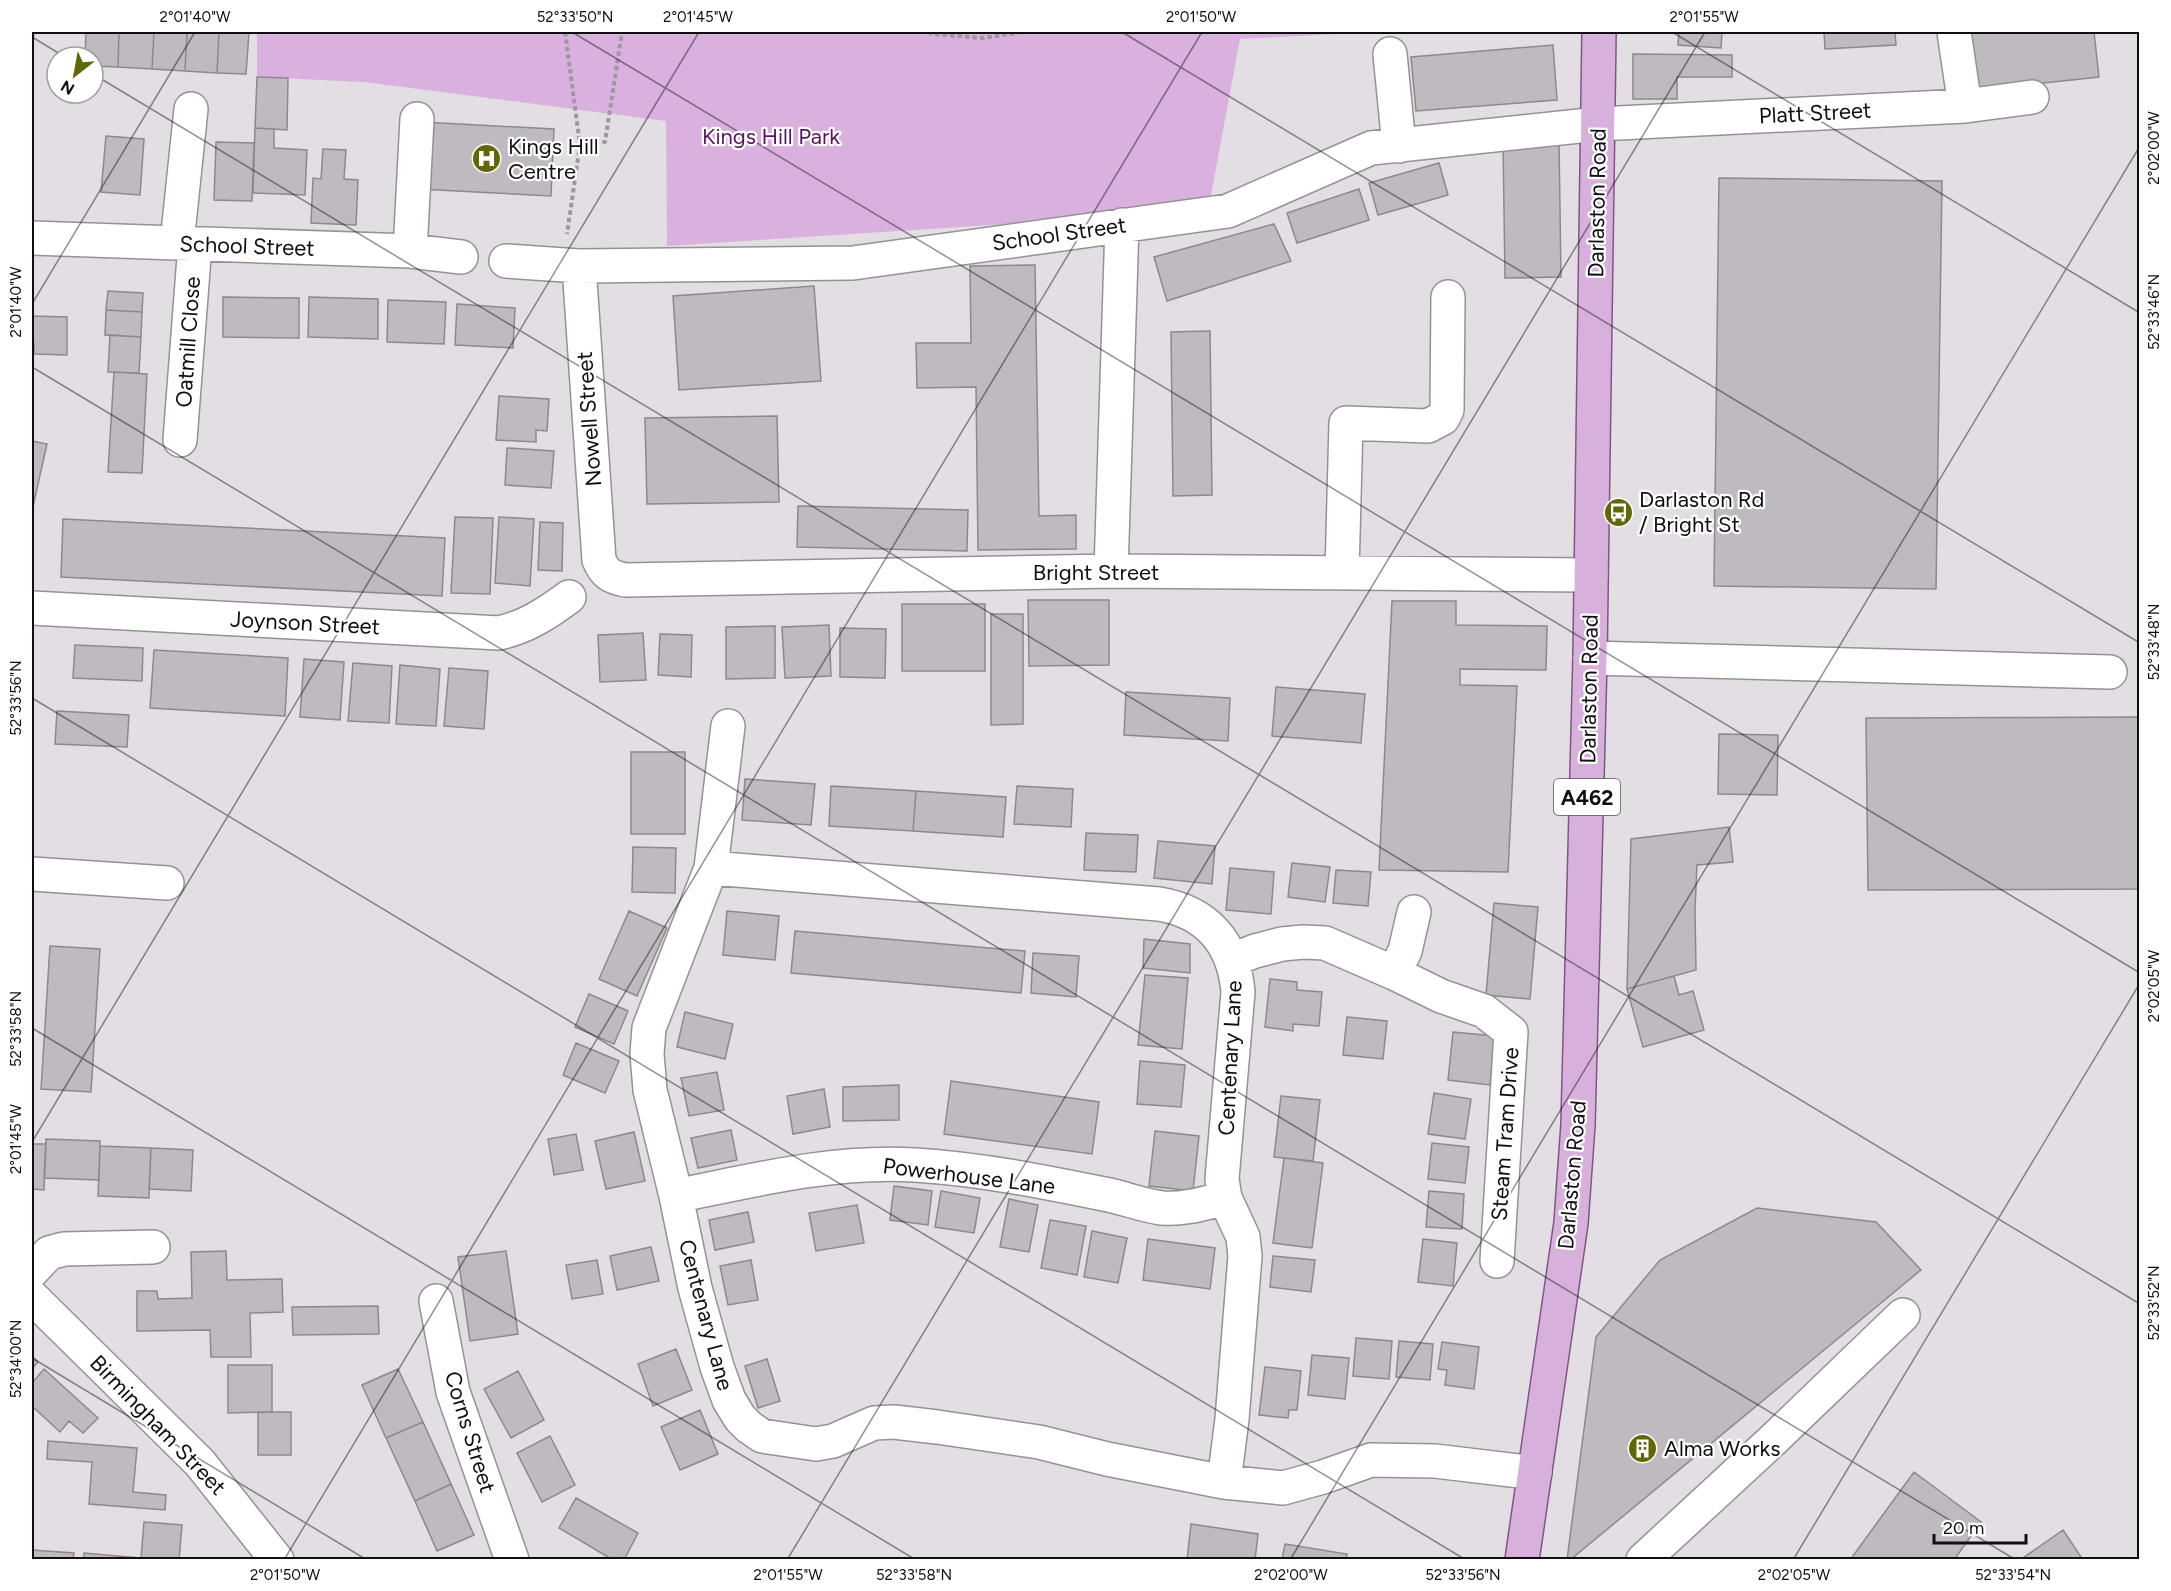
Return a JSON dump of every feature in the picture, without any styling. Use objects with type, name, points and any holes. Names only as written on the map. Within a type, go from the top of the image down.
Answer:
[{"type":"main road","name":"Darlaston Road","points":[[1522,1560],[1571,1223],[1578,1125],[1590,658],[1599,32]]},
{"type":"street","points":[[1954,32],[1965,106]]},
{"type":"street","points":[[1390,54],[1399,146]]},
{"type":"street","name":"Platt Street","points":[[1598,124],[1965,106],[2032,97]]},
{"type":"street","name":"Oatmill Close","points":[[180,440],[191,109]]},
{"type":"street","points":[[410,251],[417,119]]},
{"type":"street","name":"School Street","points":[[506,261],[570,265],[854,263],[1228,211],[1371,148],[1598,124]]},
{"type":"street","points":[[1110,571],[1122,225]]},
{"type":"street","name":"School Street","points":[[32,238],[410,251],[461,257]]},
{"type":"street","name":"Nowell Street","points":[[570,265],[599,560],[604,572]]},
{"type":"street","points":[[1342,573],[1346,423],[1428,426],[1443,418],[1447,410],[1448,297]]},
{"type":"street","name":"Bright Street","points":[[604,572],[613,578],[625,580],[1110,571],[1591,575]]},
{"type":"street","name":"Joynson Street","points":[[32,608],[499,633],[517,629],[545,615],[569,597]]},
{"type":"street","points":[[1590,658],[2110,672]]},
{"type":"street","name":"Centenary Lane","points":[[728,726],[711,868],[649,1028],[646,1054],[650,1090],[676,1196],[695,1288],[717,1367],[729,1400],[740,1418],[749,1427],[762,1436],[816,1444],[833,1441],[874,1424],[894,1422],[937,1426],[1039,1442],[1107,1459],[1224,1482],[1282,1488],[1323,1477],[1371,1460],[1435,1461],[1535,1473]]},
{"type":"street","name":"Centenary Lane","points":[[711,868],[1167,905],[1195,915],[1225,944],[1236,974],[1238,992],[1222,1179],[1225,1198],[1243,1237],[1245,1256],[1232,1419],[1224,1482]]},
{"type":"street","points":[[32,874],[167,883]]},
{"type":"street","points":[[1394,973],[1405,951],[1414,912]]},
{"type":"street","name":"Steam Tram Drive","points":[[1232,960],[1254,951],[1282,944],[1325,943],[1442,996],[1484,1011],[1511,1032],[1497,1261]]},
{"type":"street","name":"Powerhouse Lane","points":[[676,1196],[777,1176],[876,1164],[915,1165],[985,1173],[1109,1195],[1162,1208],[1188,1207],[1225,1198]]},
{"type":"street","points":[[32,1271],[49,1253],[64,1249],[153,1247]]},
{"type":"street","name":"Birmingham Street","points":[[32,1297],[200,1463],[277,1560]]},
{"type":"street","name":"Corns Street","points":[[436,1301],[453,1392],[512,1560]]},
{"type":"street","points":[[1642,1560],[1774,1439],[1903,1315]]},
{"type":"path","points":[[565,32],[580,145],[570,265]]},
{"type":"path","points":[[580,145],[605,142],[622,32]]},
{"type":"path","points":[[928,32],[983,38],[1023,32]]},
{"type":"green space","name":"Kings Hill Park","points":[[257,32],[1372,32],[1240,39],[1208,211],[667,246],[666,121],[364,82],[257,77]]},
{"type":"building","points":[[32,32],[34,32],[32,58]]},
{"type":"building","points":[[86,32],[119,32],[118,67],[105,66],[105,45],[85,45]]},
{"type":"building","points":[[119,32],[154,32],[152,69],[118,67]]},
{"type":"building","points":[[154,32],[187,32],[185,71],[152,69]]},
{"type":"building","points":[[187,32],[219,32],[217,73],[185,71]]},
{"type":"building","points":[[219,32],[249,32],[246,74],[217,73]]},
{"type":"building","points":[[1679,32],[1722,32],[1721,48],[1678,45]]},
{"type":"building","points":[[1824,32],[1895,32],[1896,45],[1825,49]]},
{"type":"building","points":[[1970,32],[2094,32],[2099,77],[1977,90]]},
{"type":"building","points":[[1553,45],[1557,100],[1416,111],[1411,57]]},
{"type":"building","points":[[1633,54],[1732,55],[1732,77],[1677,77],[1677,99],[1633,99]]},
{"type":"building","points":[[257,77],[288,78],[287,130],[255,128]]},
{"type":"building","name":"Kings Hill Centre","points":[[422,122],[554,129],[551,196],[419,189]]},
{"type":"building","points":[[255,128],[274,129],[274,148],[307,150],[305,195],[253,193]]},
{"type":"building","points":[[106,136],[144,139],[140,195],[101,192]]},
{"type":"building","points":[[1559,141],[1561,277],[1505,278],[1503,142]]},
{"type":"building","points":[[216,142],[254,143],[252,201],[214,200]]},
{"type":"building","points":[[323,149],[346,150],[344,179],[358,180],[356,225],[311,223],[313,178],[321,179]]},
{"type":"building","points":[[1439,163],[1448,195],[1378,215],[1369,183]]},
{"type":"building","points":[[1719,178],[1942,181],[1936,589],[1714,586]]},
{"type":"building","points":[[1359,189],[1369,220],[1297,243],[1287,213]]},
{"type":"building","points":[[1274,224],[1291,261],[1167,301],[1154,257]]},
{"type":"building","points":[[1035,265],[1039,516],[1076,515],[1076,549],[978,550],[976,387],[917,388],[916,343],[971,343],[970,266]]},
{"type":"building","points":[[814,286],[821,381],[679,390],[673,296]]},
{"type":"building","points":[[108,291],[143,293],[142,312],[106,310]]},
{"type":"building","points":[[223,297],[299,298],[299,338],[223,337]]},
{"type":"building","points":[[309,297],[378,299],[378,339],[308,337]]},
{"type":"building","points":[[388,300],[446,302],[444,344],[387,342]]},
{"type":"building","points":[[457,304],[515,308],[513,348],[455,345]]},
{"type":"building","points":[[106,310],[142,312],[141,337],[105,335]]},
{"type":"building","points":[[32,316],[67,317],[67,355],[34,354]]},
{"type":"building","points":[[1210,331],[1212,495],[1173,496],[1171,332]]},
{"type":"building","points":[[110,335],[141,337],[139,373],[108,372]]},
{"type":"building","points":[[114,372],[147,374],[142,473],[108,472]]},
{"type":"building","points":[[499,396],[549,399],[547,431],[536,430],[536,442],[496,440]]},
{"type":"building","points":[[777,416],[779,502],[647,504],[645,418]]},
{"type":"building","points":[[32,441],[47,444],[32,511]]},
{"type":"building","points":[[507,448],[554,451],[551,488],[505,485]]},
{"type":"building","points":[[798,506],[968,510],[967,551],[797,547]]},
{"type":"building","points":[[455,517],[493,518],[490,594],[451,593]]},
{"type":"building","points":[[499,517],[534,519],[530,586],[495,583]]},
{"type":"building","points":[[63,519],[445,538],[442,596],[61,577]]},
{"type":"building","points":[[540,522],[563,523],[562,571],[538,570]]},
{"type":"building","points":[[1028,600],[1109,600],[1109,665],[1029,666]]},
{"type":"building","points":[[1392,601],[1456,601],[1456,625],[1547,626],[1546,670],[1460,669],[1460,685],[1517,686],[1508,872],[1379,870]]},
{"type":"building","points":[[902,604],[985,604],[985,671],[902,671]]},
{"type":"building","points":[[991,614],[1023,614],[1023,724],[991,725]]},
{"type":"building","points":[[829,625],[831,676],[785,678],[782,627]]},
{"type":"building","points":[[775,626],[775,678],[726,679],[726,627]]},
{"type":"building","points":[[840,628],[886,629],[885,678],[840,677]]},
{"type":"building","points":[[643,633],[646,680],[600,682],[598,635]]},
{"type":"building","points":[[660,634],[692,635],[691,677],[658,675]]},
{"type":"building","points":[[75,645],[143,648],[142,681],[73,678]]},
{"type":"building","points":[[154,650],[288,658],[285,716],[150,708]]},
{"type":"building","points":[[304,659],[344,662],[340,720],[300,717]]},
{"type":"building","points":[[353,663],[392,666],[389,723],[348,721]]},
{"type":"building","points":[[400,665],[440,669],[436,726],[396,724]]},
{"type":"building","points":[[449,668],[488,671],[484,729],[444,726]]},
{"type":"building","points":[[1276,687],[1365,694],[1361,743],[1272,736]]},
{"type":"building","points":[[1126,692],[1230,698],[1228,741],[1124,735]]},
{"type":"building","points":[[57,711],[129,715],[127,747],[55,744]]},
{"type":"building","points":[[2140,717],[2140,889],[1868,890],[1866,718]]},
{"type":"building","points":[[1719,734],[1778,735],[1777,795],[1718,794]]},
{"type":"building","points":[[631,752],[685,752],[685,834],[631,834]]},
{"type":"building","points":[[745,779],[815,784],[811,825],[742,820]]},
{"type":"building","points":[[831,786],[916,791],[913,831],[829,826]]},
{"type":"building","points":[[1017,786],[1073,789],[1071,827],[1014,824]]},
{"type":"building","points":[[916,791],[1006,797],[1003,837],[913,831]]},
{"type":"building","points":[[1729,827],[1733,862],[1697,865],[1696,970],[1627,989],[1631,839]]},
{"type":"building","points":[[1086,833],[1138,835],[1136,872],[1084,870]]},
{"type":"building","points":[[1158,841],[1215,846],[1212,884],[1154,878]]},
{"type":"building","points":[[633,847],[676,848],[675,893],[632,892]]},
{"type":"building","points":[[1292,863],[1330,867],[1325,902],[1288,897]]},
{"type":"building","points":[[1230,868],[1274,872],[1271,914],[1226,910]]},
{"type":"building","points":[[1336,870],[1371,872],[1368,906],[1333,903]]},
{"type":"building","points":[[1494,903],[1538,907],[1530,999],[1486,995]]},
{"type":"building","points":[[629,911],[667,928],[637,996],[599,979]]},
{"type":"building","points":[[727,911],[779,916],[775,960],[723,955]]},
{"type":"building","points":[[795,931],[1025,951],[1021,993],[791,973]]},
{"type":"building","points":[[1144,939],[1190,944],[1190,973],[1143,968]]},
{"type":"building","points":[[50,946],[100,949],[91,1092],[41,1089]]},
{"type":"building","points":[[1033,953],[1079,956],[1076,997],[1031,993]]},
{"type":"building","points":[[1145,975],[1188,978],[1182,1049],[1138,1045]]},
{"type":"building","points":[[1674,976],[1679,995],[1693,991],[1704,1030],[1643,1047],[1627,989]]},
{"type":"building","points":[[1270,979],[1297,982],[1297,990],[1322,992],[1319,1026],[1293,1024],[1293,1031],[1265,1027]]},
{"type":"building","points":[[589,994],[628,1011],[614,1044],[575,1027]]},
{"type":"building","points":[[685,1012],[733,1024],[725,1059],[677,1047]]},
{"type":"building","points":[[1347,1017],[1387,1021],[1383,1059],[1343,1055]]},
{"type":"building","points":[[1453,1032],[1495,1036],[1490,1085],[1448,1080]]},
{"type":"building","points":[[576,1043],[619,1061],[605,1093],[563,1075]]},
{"type":"building","points":[[1140,1061],[1185,1065],[1181,1107],[1137,1104]]},
{"type":"building","points":[[717,1072],[724,1110],[689,1116],[681,1078]]},
{"type":"building","points":[[951,1081],[1099,1102],[1092,1154],[944,1134]]},
{"type":"building","points":[[899,1085],[899,1120],[843,1121],[843,1087]]},
{"type":"building","points":[[824,1089],[830,1127],[793,1134],[787,1096]]},
{"type":"building","points":[[1434,1093],[1471,1099],[1465,1139],[1428,1134]]},
{"type":"building","points":[[1281,1096],[1320,1100],[1313,1161],[1274,1157]]},
{"type":"building","points":[[731,1130],[737,1160],[698,1168],[691,1138]]},
{"type":"building","points":[[1155,1131],[1199,1136],[1193,1191],[1149,1186]]},
{"type":"building","points":[[634,1132],[645,1181],[606,1189],[595,1141]]},
{"type":"building","points":[[576,1134],[583,1170],[554,1175],[548,1139]]},
{"type":"building","points":[[46,1139],[100,1141],[99,1180],[44,1178]]},
{"type":"building","points":[[1432,1143],[1469,1147],[1465,1183],[1428,1179]]},
{"type":"building","points":[[32,1144],[46,1144],[44,1190],[32,1189]]},
{"type":"building","points":[[100,1146],[151,1148],[149,1198],[98,1196]]},
{"type":"building","points":[[151,1148],[193,1150],[191,1191],[149,1189]]},
{"type":"building","points":[[1284,1158],[1323,1163],[1312,1248],[1273,1243]]},
{"type":"building","points":[[894,1186],[932,1191],[928,1225],[890,1220]]},
{"type":"building","points":[[941,1191],[980,1198],[974,1233],[935,1227]]},
{"type":"building","points":[[1429,1191],[1464,1194],[1462,1229],[1426,1227]]},
{"type":"building","points":[[1009,1199],[1038,1205],[1029,1252],[1000,1247]]},
{"type":"building","points":[[857,1205],[864,1243],[816,1251],[809,1213]]},
{"type":"building","name":"Alma Works","points":[[1757,1208],[1876,1222],[1921,1270],[1570,1560],[1567,1560],[1596,1337],[1660,1260]]},
{"type":"building","points":[[748,1212],[754,1242],[715,1250],[709,1220]]},
{"type":"building","points":[[1050,1220],[1086,1226],[1077,1275],[1041,1268]]},
{"type":"building","points":[[1092,1231],[1127,1238],[1118,1283],[1084,1277]]},
{"type":"building","points":[[1148,1239],[1215,1248],[1210,1289],[1143,1280]]},
{"type":"building","points":[[1423,1239],[1457,1243],[1453,1286],[1418,1282]]},
{"type":"building","points":[[651,1247],[659,1281],[617,1290],[610,1256]]},
{"type":"building","points":[[226,1251],[227,1280],[282,1279],[283,1312],[250,1313],[251,1357],[211,1357],[210,1330],[137,1331],[137,1291],[157,1291],[158,1299],[192,1298],[191,1252]]},
{"type":"building","points":[[506,1251],[518,1334],[470,1341],[458,1257]]},
{"type":"building","points":[[1273,1256],[1315,1260],[1311,1292],[1270,1287]]},
{"type":"building","points":[[597,1260],[603,1294],[572,1299],[566,1265]]},
{"type":"building","points":[[751,1260],[758,1300],[728,1305],[720,1266]]},
{"type":"building","points":[[378,1306],[379,1334],[293,1335],[292,1307]]},
{"type":"building","points":[[1356,1338],[1392,1341],[1389,1379],[1353,1376]]},
{"type":"building","points":[[1399,1341],[1433,1344],[1430,1380],[1396,1377]]},
{"type":"building","points":[[1442,1342],[1479,1347],[1474,1389],[1445,1385],[1447,1370],[1438,1369]]},
{"type":"building","points":[[676,1349],[692,1390],[653,1406],[638,1364]]},
{"type":"building","points":[[1312,1355],[1349,1358],[1345,1399],[1308,1395]]},
{"type":"building","points":[[32,1356],[38,1362],[32,1369]]},
{"type":"building","points":[[767,1359],[780,1401],[758,1408],[745,1366]]},
{"type":"building","points":[[228,1365],[272,1365],[272,1412],[228,1413]]},
{"type":"building","points":[[1265,1367],[1301,1371],[1297,1410],[1289,1410],[1288,1418],[1259,1415]]},
{"type":"building","points":[[44,1369],[98,1418],[83,1433],[69,1421],[60,1432],[32,1406],[32,1383]]},
{"type":"building","points":[[398,1369],[423,1422],[386,1438],[362,1385]]},
{"type":"building","points":[[518,1371],[544,1420],[511,1438],[484,1389]]},
{"type":"building","points":[[700,1410],[718,1454],[680,1470],[661,1427]]},
{"type":"building","points":[[258,1412],[291,1412],[291,1455],[258,1455]]},
{"type":"building","points":[[423,1422],[451,1484],[415,1501],[386,1438]]},
{"type":"building","points":[[550,1436],[575,1485],[542,1502],[517,1453]]},
{"type":"building","points":[[48,1441],[137,1448],[133,1492],[166,1495],[165,1510],[89,1504],[92,1462],[47,1459]]},
{"type":"building","points":[[1914,1472],[1981,1522],[1954,1560],[1850,1560]]},
{"type":"building","points":[[451,1484],[474,1535],[437,1551],[415,1501]]},
{"type":"building","points":[[576,1498],[638,1533],[624,1560],[613,1560],[559,1528]]},
{"type":"building","points":[[144,1522],[182,1525],[179,1560],[84,1560],[84,1553],[141,1558]]},
{"type":"building","points":[[1191,1524],[1258,1534],[1255,1560],[1187,1560]]},
{"type":"building","points":[[2063,1530],[2083,1560],[2020,1560]]},
{"type":"building","points":[[1285,1544],[1347,1554],[1346,1560],[1282,1560]]},
{"type":"building","points":[[32,1550],[74,1553],[73,1560],[32,1560]]},
{"type":"place","name":"Kings Hill Centre","points":[[487,159]]},
{"type":"place","name":"Darlaston Rd / Bright St","points":[[1618,512]]},
{"type":"place","name":"Alma Works","points":[[1643,1448]]}]
